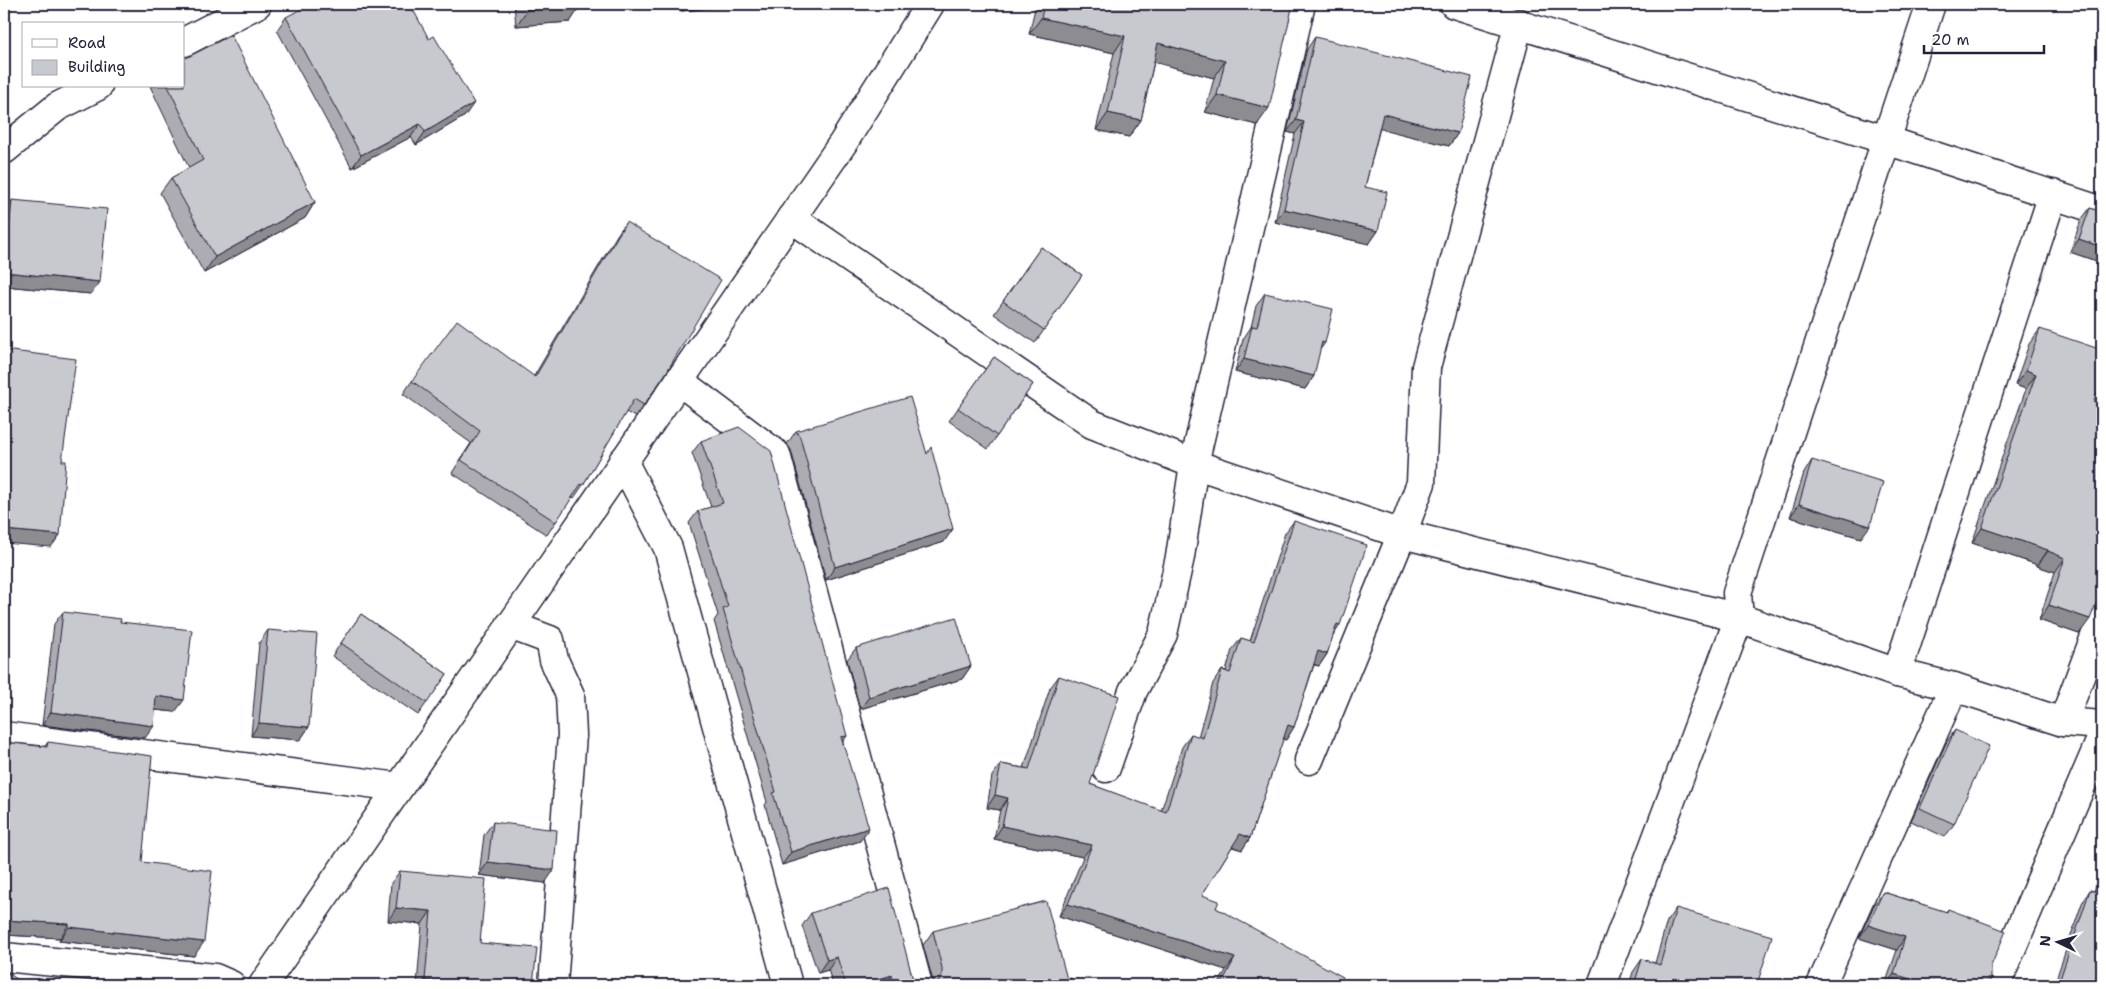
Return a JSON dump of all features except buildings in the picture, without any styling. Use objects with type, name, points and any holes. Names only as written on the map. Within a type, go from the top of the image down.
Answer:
[{"type":"street","points":[[185,41],[257,4]]},
{"type":"street","points":[[263,985],[843,143],[930,4]]},
{"type":"street","points":[[1106,768],[1133,691],[1163,634],[1180,557],[1194,464],[1301,4]]},
{"type":"street","points":[[1454,4],[2102,209]]},
{"type":"street","points":[[1602,985],[1739,618],[1737,593],[1931,4]]},
{"type":"street","points":[[1309,760],[1422,483],[1426,367],[1519,23]]},
{"type":"street","points":[[4,150],[58,107],[94,88]]},
{"type":"street","points":[[1897,673],[2053,194]]},
{"type":"street","points":[[791,218],[1092,424],[1194,464],[1402,534],[1739,618],[1897,673],[1954,687],[2063,722],[2102,725]]},
{"type":"street","points":[[679,381],[776,454],[918,985]]},
{"type":"street","points":[[623,461],[668,548],[788,985]]},
{"type":"street","points":[[2063,722],[2102,618]]},
{"type":"street","points":[[510,626],[550,640],[554,660],[570,695],[572,735],[553,985]]},
{"type":"street","points":[[1821,985],[1954,687]]},
{"type":"street","points":[[4,736],[398,787]]},
{"type":"street","points":[[1996,985],[2102,737]]},
{"type":"street","points":[[4,957],[215,978],[231,985]]}]
